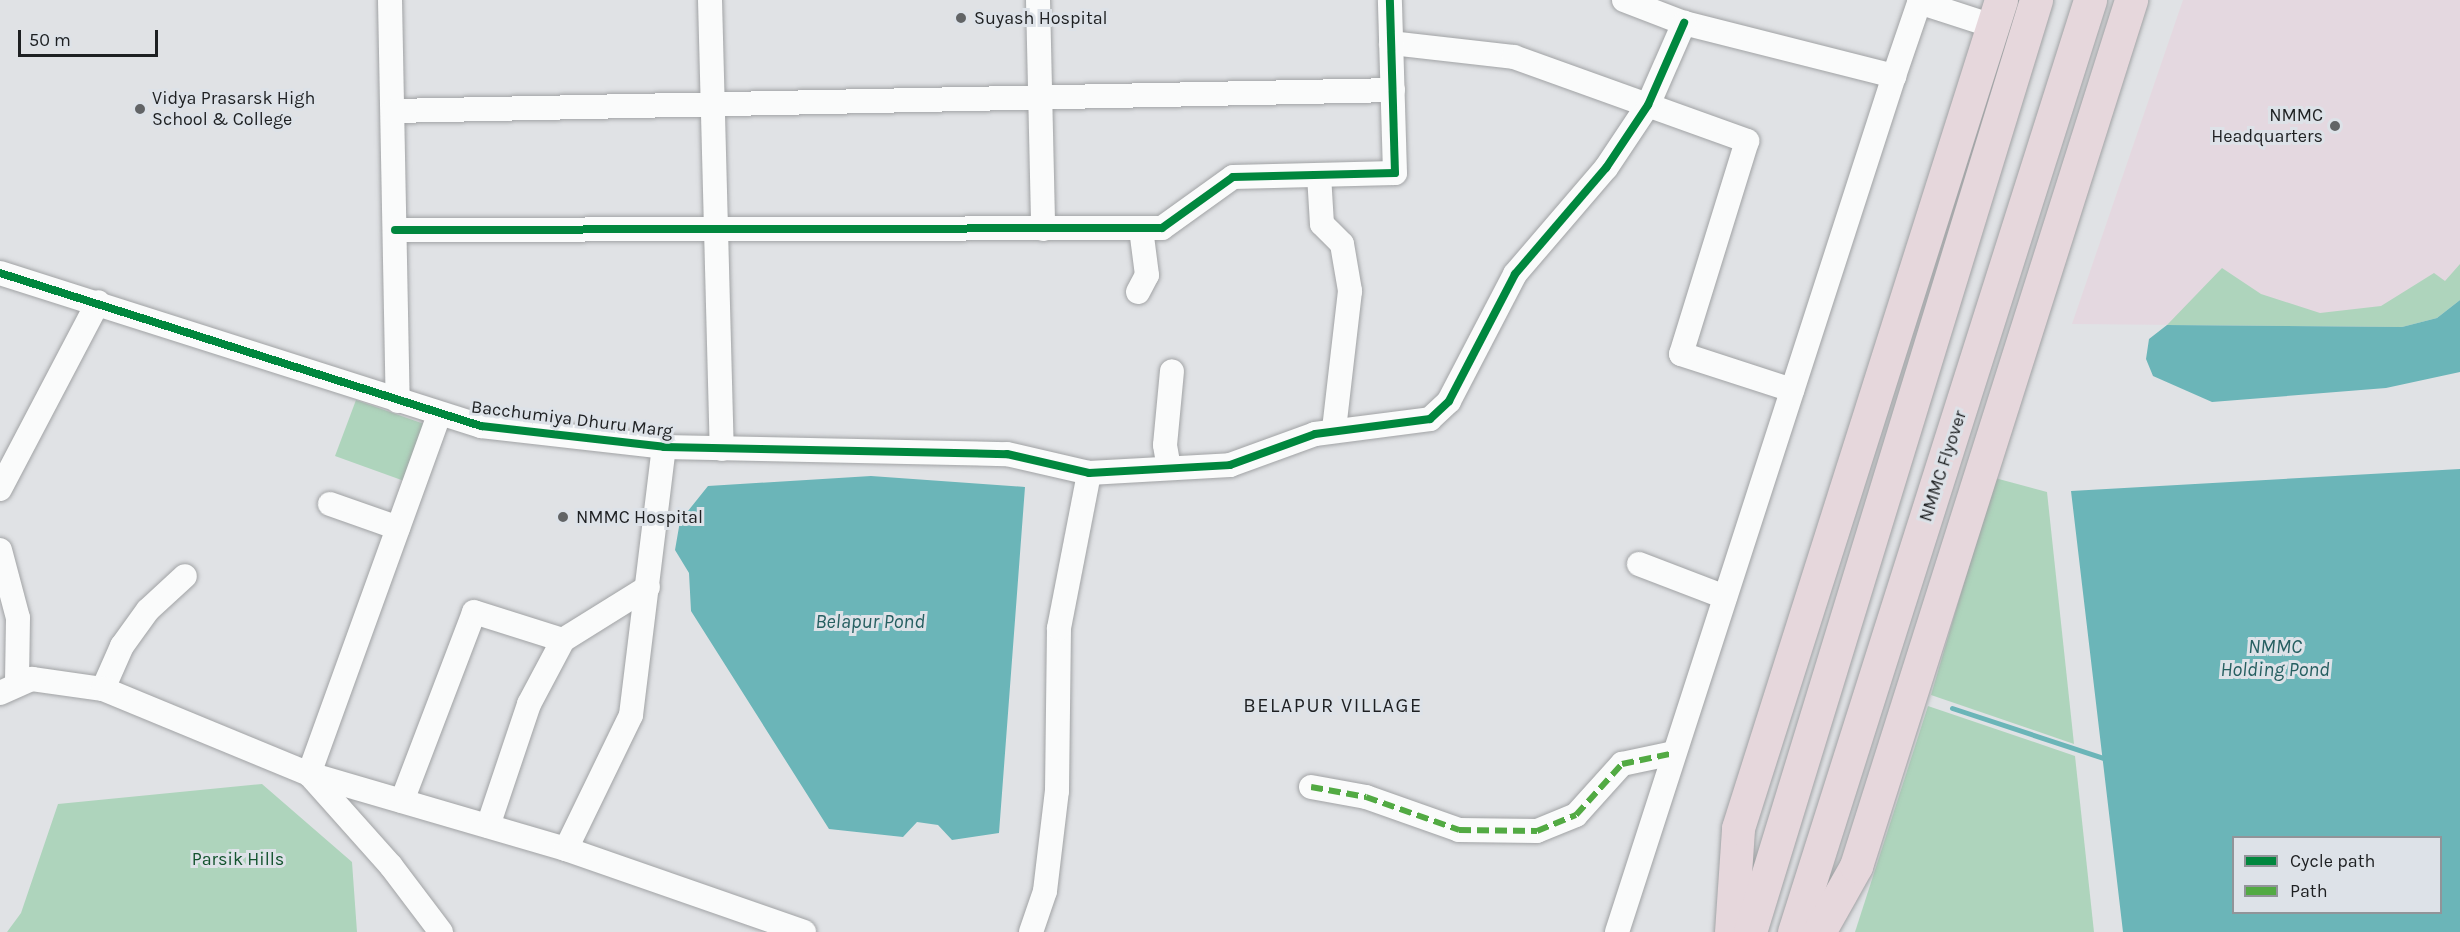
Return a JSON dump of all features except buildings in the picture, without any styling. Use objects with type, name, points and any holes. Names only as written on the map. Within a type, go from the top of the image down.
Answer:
[{"type":"highway","points":[[1750,932],[2036,0]]},
{"type":"highway","name":"NMMC Flyover","points":[[1794,932],[2090,0]]},
{"type":"highway","points":[[1819,932],[1856,866],[2131,0]]},
{"type":"highway","points":[[1731,932],[1738,828],[1997,13]]},
{"type":"street","points":[[390,0],[398,401]]},
{"type":"street","points":[[710,0],[722,449]]},
{"type":"street","points":[[1038,0],[1043,229]]},
{"type":"street","points":[[395,230],[1162,228],[1233,177],[1395,173],[1390,0]]},
{"type":"street","points":[[1624,0],[1684,23],[1894,76]]},
{"type":"street","points":[[1617,932],[1920,1],[1997,13]]},
{"type":"street","name":"Bacchumiya Dhuru Marg","points":[[0,273],[98,302],[439,415],[481,426],[664,447],[922,448],[1007,454],[1089,473],[1230,465],[1334,430],[1430,419],[1449,401],[1515,274],[1606,168],[1648,105],[1684,23]]},
{"type":"street","points":[[1391,43],[1514,57],[1747,141],[1681,354],[1792,390]]},
{"type":"street","points":[[393,111],[1393,90]]},
{"type":"street","points":[[1319,175],[1322,224],[1342,244],[1350,291],[1334,430]]},
{"type":"street","points":[[1138,292],[1147,275],[1141,229]]},
{"type":"street","points":[[0,489],[98,302]]},
{"type":"street","points":[[1169,468],[1165,445],[1172,370]]},
{"type":"street","points":[[309,774],[439,415]]},
{"type":"street","points":[[566,849],[631,715],[664,447]]},
{"type":"street","points":[[1031,932],[1045,891],[1057,791],[1059,628],[1089,473]]},
{"type":"street","points":[[330,504],[398,528]]},
{"type":"street","points":[[0,550],[18,618],[9,689],[33,679],[63,679],[103,689],[309,774],[566,849],[804,932]]},
{"type":"street","points":[[1639,564],[1725,597]]},
{"type":"street","points":[[103,689],[122,646],[148,610],[185,576]]},
{"type":"street","points":[[488,826],[529,704],[563,640],[648,586]]},
{"type":"street","points":[[402,801],[474,612],[563,640]]},
{"type":"street","points":[[1311,787],[1366,798],[1459,830],[1537,831],[1576,815],[1622,764],[1674,753]]},
{"type":"street","points":[[309,774],[392,866],[441,932]]},
{"type":"shaded area","points":[[2183,0],[2460,0],[2460,300],[2402,327],[2072,324]]},
{"type":"green space","points":[[2460,264],[2460,300],[2437,318],[2402,327],[2167,325],[2222,268],[2261,294],[2320,313],[2381,306],[2434,273],[2445,281]]},
{"type":"green space","points":[[356,400],[427,425],[407,482],[335,456]]},
{"type":"green space","points":[[1995,478],[2047,492],[2074,744],[1931,695]]},
{"type":"green space","points":[[1928,706],[2075,756],[2094,932],[1855,932]]},
{"type":"green space","name":"Parsik Hills","points":[[262,784],[352,862],[357,932],[7,932],[21,913],[58,804]]},
{"type":"water","points":[[2460,300],[2460,372],[2386,388],[2212,402],[2153,376],[2146,359],[2149,339],[2167,325],[2402,327],[2437,318]]},
{"type":"water","name":"NMMC Holding Pond","points":[[2460,469],[2460,932],[2123,932],[2071,491]]},
{"type":"water","name":"Belapur Pond","points":[[871,476],[1025,487],[999,833],[952,840],[938,825],[917,822],[903,837],[829,829],[691,611],[689,573],[675,550],[680,521],[708,486]]},
{"type":"waterway","points":[[1952,708],[2103,758]]},
{"type":"marked path","points":[[1311,787],[1366,797],[1459,830],[1537,831],[1576,815],[1622,764],[1674,753]]},
{"type":"cycle path","points":[[395,230],[1162,228],[1233,177],[1395,173],[1390,0]]},
{"type":"cycle path","points":[[0,273],[481,426],[664,447],[1007,454],[1089,473],[1230,465],[1315,434],[1430,419],[1449,401],[1515,274],[1606,168],[1648,105],[1684,23]]},
{"type":"place","name":"Suyash Hospital","points":[[961,18]]},
{"type":"place","name":"Vidya Prasarsk High School & College","points":[[140,109]]},
{"type":"place","name":"NMMC Headquarters","points":[[2335,126]]},
{"type":"place","name":"NMMC Hospital","points":[[563,517]]},
{"type":"district","name":"BELAPUR VILLAGE","points":[[1333,705]]}]
